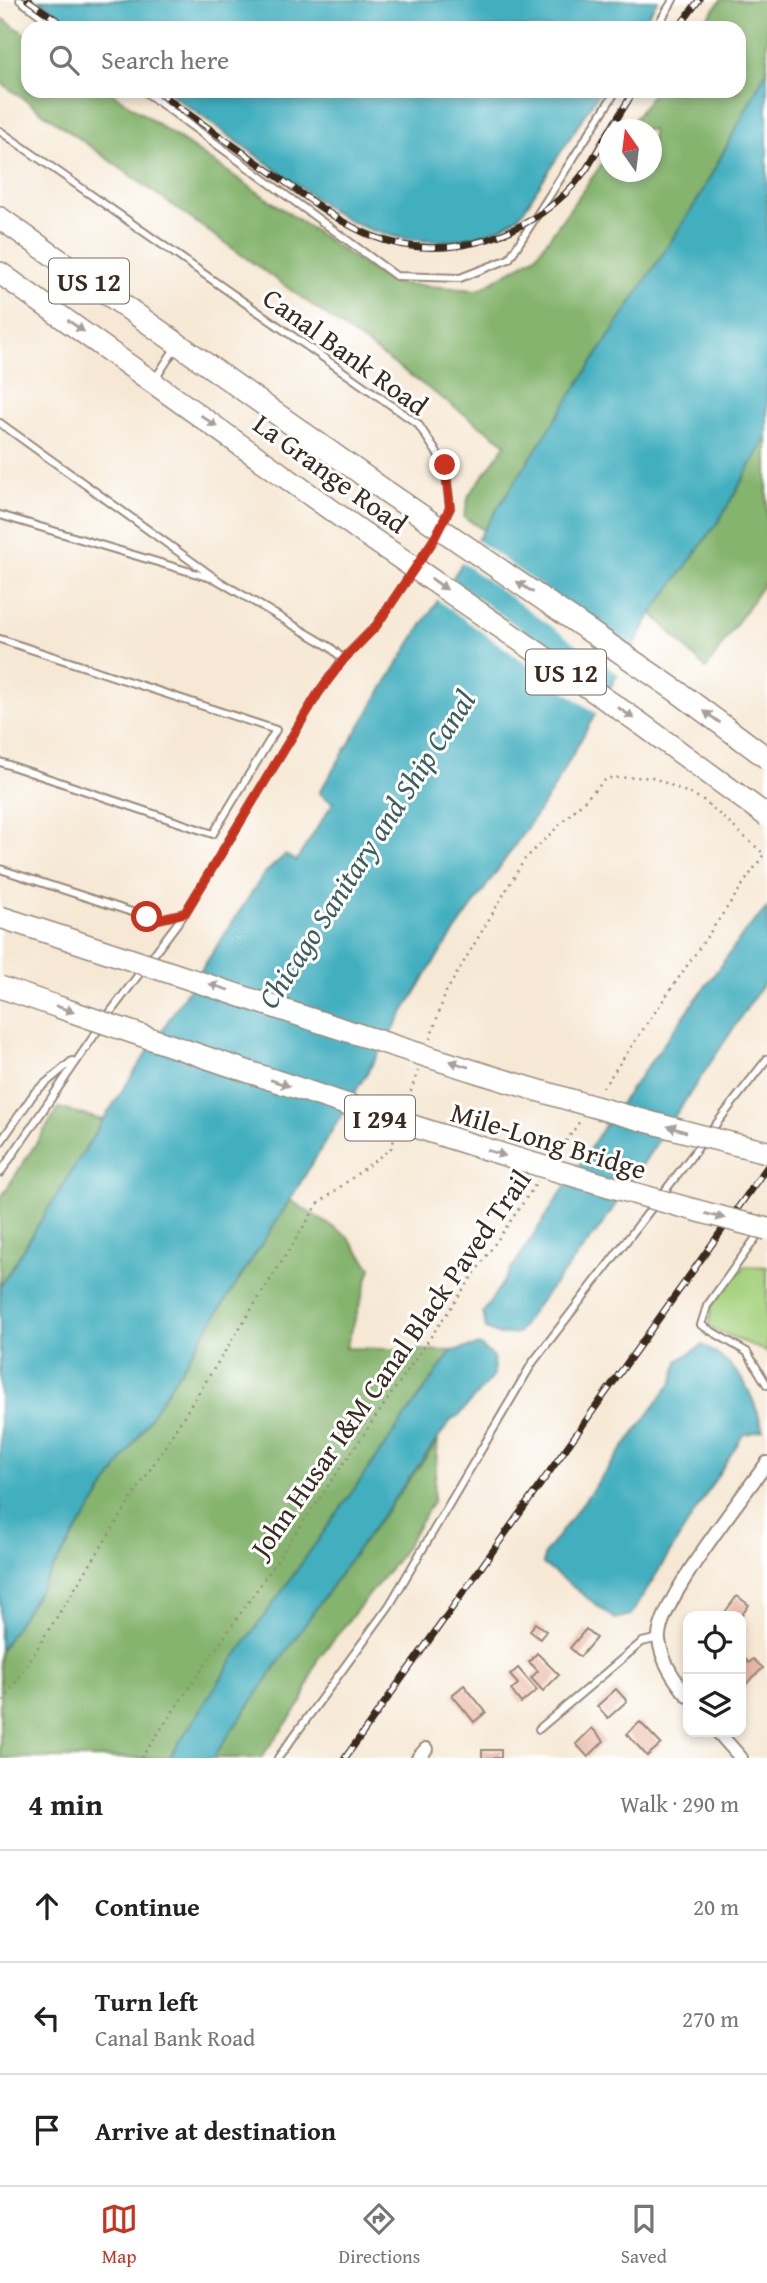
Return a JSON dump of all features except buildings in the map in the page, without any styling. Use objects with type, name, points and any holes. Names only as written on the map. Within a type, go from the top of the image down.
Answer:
[{"type":"highway","name":"La Grange Road","points":[[0,218],[387,492],[678,692],[767,758]]},
{"type":"highway","name":"La Grange Road","points":[[0,272],[362,531],[640,723],[767,816]]},
{"type":"highway","name":"Mile-Long Bridge","points":[[0,917],[481,1071],[701,1136],[767,1152]]},
{"type":"highway","name":"Mile-Long Bridge","points":[[0,987],[388,1120],[761,1234]]},
{"type":"street","points":[[683,1690],[671,1676],[659,1638],[669,1603],[767,1463]]},
{"type":"street","points":[[722,1737],[741,1758]]},
{"type":"lane","points":[[20,0],[48,21]]},
{"type":"lane","points":[[660,21],[673,0]]},
{"type":"lane","points":[[154,98],[396,275],[460,278],[509,260],[612,98]]},
{"type":"lane","name":"Canal Bank Road","points":[[0,131],[418,425],[445,465],[450,508],[433,541],[376,626],[344,659],[319,692],[185,913],[78,1055],[0,1173]]},
{"type":"lane","points":[[153,381],[178,344]]},
{"type":"lane","points":[[0,423],[219,581],[344,659]]},
{"type":"lane","points":[[0,515],[219,581]]},
{"type":"lane","points":[[0,639],[276,730],[213,834],[0,762]]},
{"type":"lane","points":[[0,869],[147,917],[159,919],[185,913]]},
{"type":"lane","points":[[0,1143],[35,1092],[78,1055]]},
{"type":"lane","points":[[278,1758],[389,1606],[533,1362],[767,1059]]},
{"type":"lane","points":[[761,1234],[707,1306],[701,1325],[747,1353],[767,1385]]},
{"type":"lane","points":[[539,1729],[642,1642],[659,1638]]},
{"type":"path","points":[[428,1044],[446,992],[524,860],[607,778],[652,777],[702,799],[765,854],[593,1102]]},
{"type":"path","points":[[405,1109],[419,1070]]},
{"type":"path","name":"John Husar I&M Canal Black Paved Trail","points":[[555,1158],[586,1113]]},
{"type":"path","points":[[0,1707],[318,1204],[391,1148],[396,1135]]},
{"type":"path","name":"John Husar I&M Canal Black Paved Trail","points":[[141,1758],[539,1181]]},
{"type":"green space","points":[[721,0],[767,0],[767,70],[699,198],[485,531],[464,517],[469,495],[506,444],[22,98],[119,98],[391,283],[478,290],[536,256],[599,168],[599,182],[662,182],[662,119],[634,119],[650,98],[746,98],[746,21],[705,21]]},
{"type":"green space","points":[[0,17],[21,31],[21,97],[0,82]]},
{"type":"green space","points":[[767,437],[767,579],[706,669],[652,613],[720,519]]},
{"type":"green space","points":[[59,1108],[103,1120],[0,1287],[0,1199]]},
{"type":"green space","points":[[290,1200],[347,1236],[371,1268],[346,1348],[452,1351],[169,1758],[0,1758],[0,1651]]},
{"type":"green space","points":[[745,1266],[767,1267],[767,1352],[709,1327],[711,1305]]},
{"type":"green space","points":[[438,1441],[433,1502],[397,1560],[317,1660],[302,1702],[261,1758],[213,1758],[344,1568]]},
{"type":"water","points":[[39,0],[658,0],[644,21],[68,21]]},
{"type":"water","name":"Chicago Sanitary and Ship Canal","points":[[767,70],[767,437],[720,519],[652,613],[551,793],[434,962],[290,1200],[0,1651],[0,1287],[103,1120],[264,874],[285,855],[296,861],[333,803],[319,793],[411,642],[699,198]]},
{"type":"water","points":[[177,98],[596,98],[521,214],[483,235],[439,241],[394,236],[346,219]]},
{"type":"water","points":[[767,908],[767,978],[600,1228],[534,1309],[518,1333],[500,1335],[486,1329],[483,1313],[607,1122],[745,932]]},
{"type":"water","points":[[479,1345],[493,1356],[494,1375],[459,1415],[452,1419],[344,1568],[213,1758],[169,1758],[229,1666],[452,1351]]},
{"type":"water","points":[[703,1345],[727,1362],[743,1380],[763,1430],[743,1435],[631,1615],[615,1619],[543,1564],[544,1555],[673,1381],[678,1361]]},
{"type":"pier","points":[[475,539],[634,653],[621,676],[460,561]]},
{"type":"pier","points":[[449,578],[611,693],[598,715],[436,599]]},
{"type":"railway","points":[[28,0],[58,21]]},
{"type":"railway","points":[[683,21],[699,0]]},
{"type":"railway","points":[[166,98],[347,224],[372,236],[430,248],[489,239],[517,228],[565,193],[585,171],[599,148]]},
{"type":"railway","points":[[617,119],[630,98]]},
{"type":"railway","points":[[345,1758],[767,1167]]},
{"type":"route","points":[[147,917],[159,919],[185,913],[319,692],[344,659],[376,626],[433,541],[450,508],[445,465]]}]
